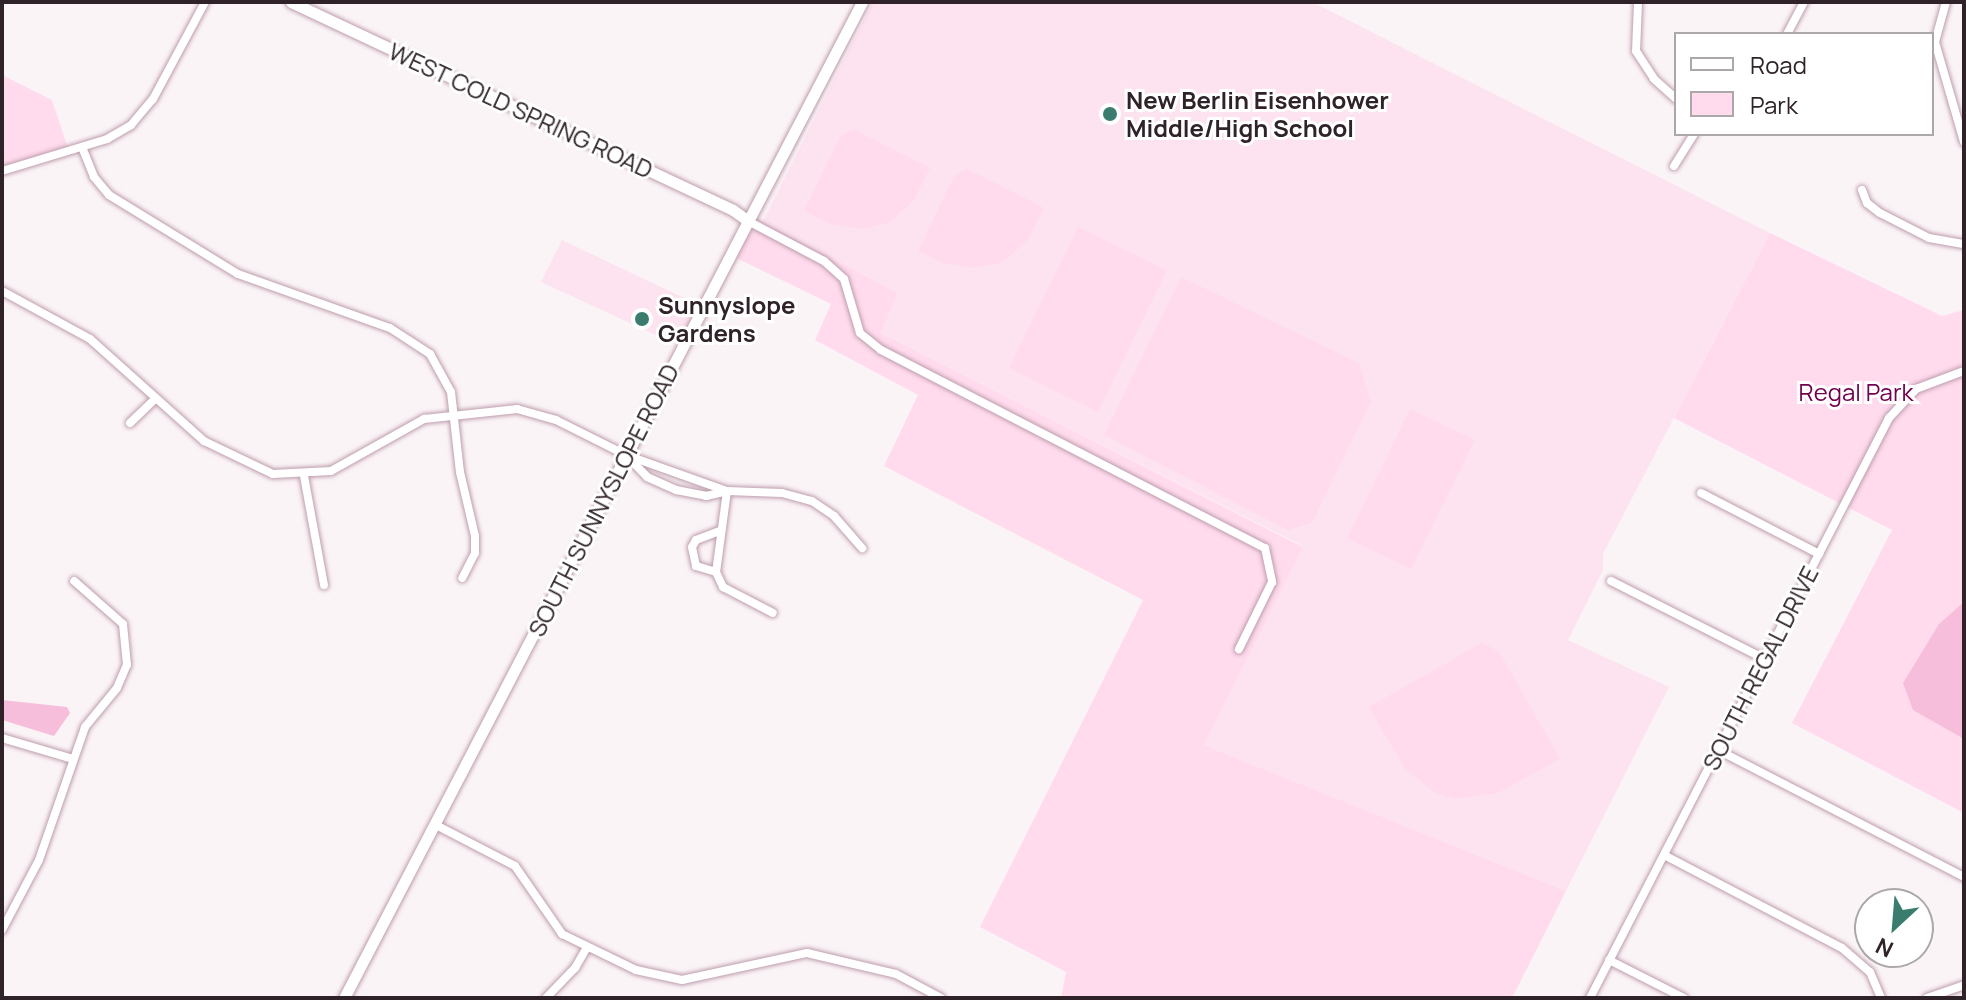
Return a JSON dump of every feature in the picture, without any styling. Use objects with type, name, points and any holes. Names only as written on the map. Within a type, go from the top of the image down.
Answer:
[{"type":"street","points":[[2,171],[118,134],[143,113],[205,2]]},
{"type":"street","name":"WEST COLD SPRING ROAD","points":[[291,2],[733,210],[748,221]]},
{"type":"street","name":"SOUTH SUNNYSLOPE ROAD","points":[[344,998],[862,2]]},
{"type":"street","points":[[1638,2],[1636,51],[1674,97]]},
{"type":"street","points":[[1788,32],[1804,2]]},
{"type":"street","points":[[1946,2],[1935,42],[1964,142]]},
{"type":"street","points":[[1674,166],[1693,136]]},
{"type":"street","points":[[82,147],[94,177],[109,195],[238,274],[390,328],[419,344],[443,371],[454,414],[475,546],[462,578]]},
{"type":"street","points":[[1862,190],[1867,203],[1880,213],[1929,238],[1964,244]]},
{"type":"street","points":[[748,221],[824,261],[844,279],[860,333],[881,350],[1265,548],[1272,582],[1239,649]]},
{"type":"street","points":[[2,291],[90,339],[153,401],[227,455],[273,474],[304,476],[344,466],[424,419],[454,414],[528,411],[626,455],[727,491]]},
{"type":"street","name":"SOUTH REGAL DRIVE","points":[[1590,998],[1895,409],[1916,389],[1964,371]]},
{"type":"street","points":[[130,423],[153,401]]},
{"type":"street","points":[[626,455],[647,477],[676,490],[706,496],[727,491],[782,493],[812,501],[834,516],[862,548]]},
{"type":"street","points":[[304,476],[324,585]]},
{"type":"street","points":[[727,491],[716,572],[723,587],[773,613]]},
{"type":"street","points":[[1701,493],[1819,554]]},
{"type":"street","points":[[716,572],[696,566],[692,547],[696,540],[720,531]]},
{"type":"street","points":[[2,930],[39,860],[85,727],[117,688],[127,665],[123,624],[74,581]]},
{"type":"street","points":[[1611,581],[1765,659]]},
{"type":"street","points":[[2,738],[73,759]]},
{"type":"street","points":[[1718,750],[1964,877]]},
{"type":"street","points":[[434,824],[515,866],[562,934],[636,970],[682,980],[807,953],[896,974],[941,998]]},
{"type":"street","points":[[1664,855],[1849,952],[1870,972],[1881,998]]},
{"type":"street","points":[[546,998],[575,968],[587,947]]},
{"type":"street","points":[[1609,960],[1684,998]]},
{"type":"street","points":[[1927,998],[1964,985]]},
{"type":"shaded area","points":[[873,2],[1312,2],[1770,233],[1603,554],[1603,570],[1568,640],[1669,687],[1566,891],[1204,745],[1303,546],[881,333],[898,293],[763,221]]},
{"type":"shaded area","points":[[562,240],[703,307],[682,347],[541,282]]},
{"type":"shaded area","points":[[1964,602],[1964,739],[1913,710],[1903,683],[1939,624]]},
{"type":"shaded area","points":[[2,700],[67,707],[70,713],[54,736],[2,720]]},
{"type":"green space","points":[[2,75],[52,100],[69,151],[2,171]]},
{"type":"green space","points":[[853,129],[930,168],[914,200],[890,222],[863,229],[830,224],[804,211],[840,137]]},
{"type":"green space","points":[[967,169],[1044,208],[1028,240],[1003,262],[976,268],[943,263],[918,251],[954,176]]},
{"type":"green space","points":[[751,215],[898,293],[881,333],[1303,547],[1204,745],[1566,891],[1512,998],[1061,998],[1066,972],[980,927],[1143,600],[884,466],[918,395],[815,340],[831,304],[730,255]]},
{"type":"green space","points":[[1078,227],[1167,270],[1098,412],[1009,368]]},
{"type":"green space","name":"Regal Park","points":[[1770,233],[1942,316],[1964,310],[1964,813],[1792,723],[1892,530],[1674,418]]},
{"type":"green space","points":[[1181,277],[1359,363],[1371,402],[1312,523],[1288,530],[1104,435]]},
{"type":"green space","points":[[1410,409],[1475,440],[1411,569],[1347,538]]},
{"type":"green space","points":[[1483,642],[1500,653],[1560,759],[1498,793],[1454,799],[1434,792],[1405,769],[1369,707]]},
{"type":"place","name":"New Berlin Eisenhower Middle/High School","points":[[1110,114]]},
{"type":"place","name":"Sunnyslope Gardens","points":[[642,319]]}]
